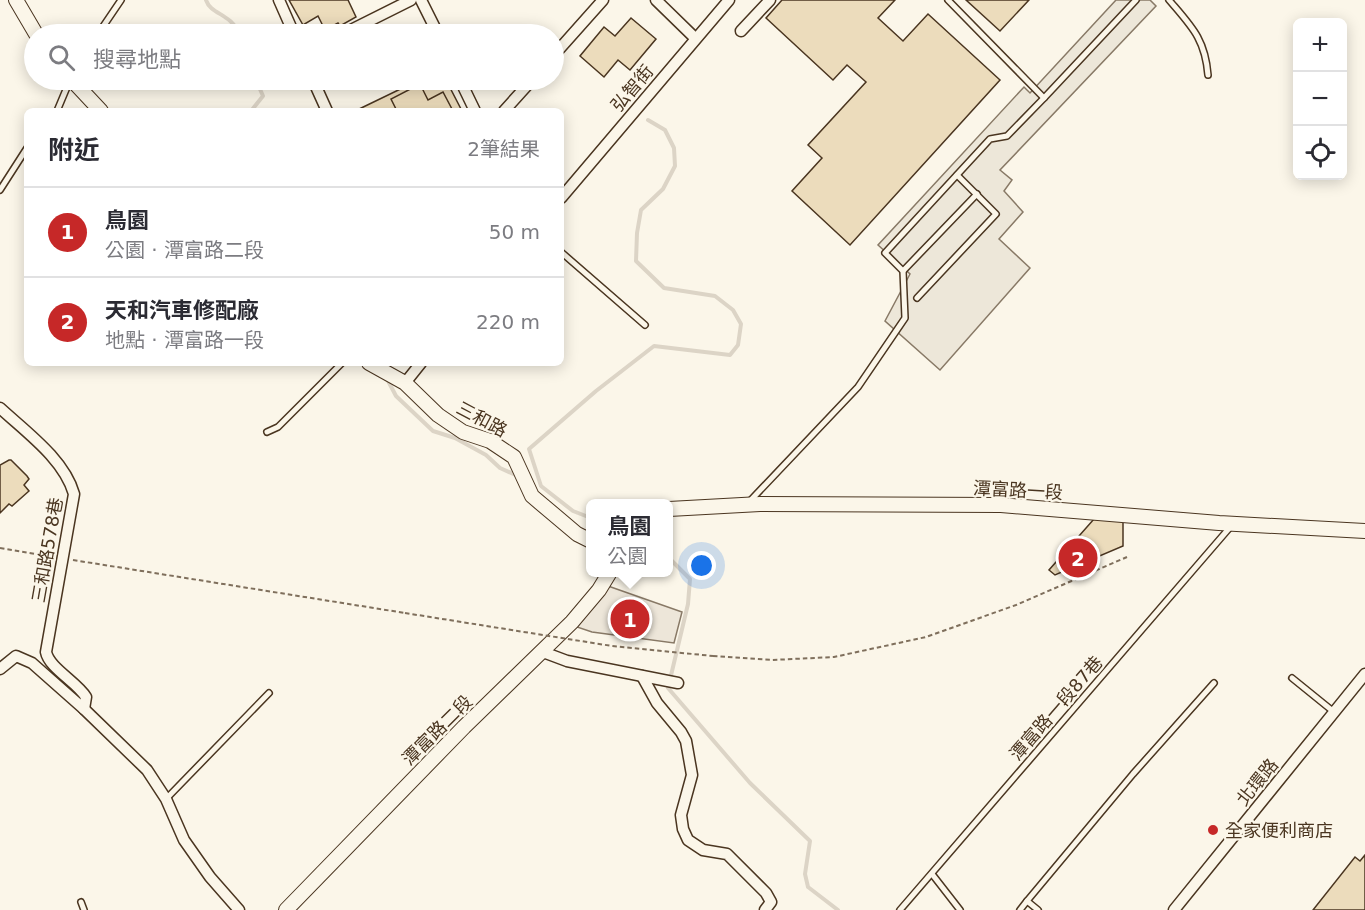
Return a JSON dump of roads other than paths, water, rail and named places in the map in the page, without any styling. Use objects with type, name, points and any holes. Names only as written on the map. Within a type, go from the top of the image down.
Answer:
[{"type":"street","points":[[16,0],[30,24]]},
{"type":"street","points":[[279,0],[290,24]]},
{"type":"street","points":[[363,24],[411,0]]},
{"type":"street","points":[[421,0],[433,24]]},
{"type":"street","points":[[564,44],[603,0]]},
{"type":"street","points":[[656,0],[695,38]]},
{"type":"street","name":"弘智街","points":[[564,194],[729,0]]},
{"type":"street","points":[[741,31],[770,0]]},
{"type":"street","points":[[81,90],[98,108]]},
{"type":"street","points":[[318,90],[326,108]]},
{"type":"street","points":[[465,90],[474,108]]},
{"type":"street","points":[[507,108],[523,90]]},
{"type":"street","name":"三和路","points":[[374,366],[405,383],[438,415],[463,432],[490,441],[514,457],[532,496],[577,534],[586,538]]},
{"type":"street","points":[[405,383],[419,366]]},
{"type":"street","name":"三和路578巷","points":[[0,408],[61,466],[71,482],[74,494],[46,652],[48,659],[80,687],[86,698],[84,709]]},
{"type":"street","name":"潭富路一段","points":[[673,509],[864,503],[1001,506],[1233,524],[1365,531]]},
{"type":"street","name":"潭富路二段","points":[[286,910],[464,727],[543,652],[599,590],[607,577]]},
{"type":"street","points":[[543,652],[567,662],[676,683]]},
{"type":"street","points":[[0,669],[16,656],[32,663],[147,770],[166,800],[184,840],[210,877],[239,910]]},
{"type":"street","name":"北環路","points":[[1174,910],[1365,674]]},
{"type":"street","points":[[642,676],[657,704],[686,741],[692,775],[681,815],[683,829],[688,840],[703,849],[727,854],[766,893],[771,907]]},
{"type":"lane","points":[[105,24],[121,0]]},
{"type":"lane","points":[[948,0],[1044,99]]},
{"type":"lane","points":[[747,505],[858,387],[905,318],[903,271],[885,254],[990,139],[1007,136],[1136,0]]},
{"type":"lane","points":[[1169,0],[1200,40],[1206,55],[1208,75]]},
{"type":"lane","points":[[58,108],[66,90]]},
{"type":"lane","points":[[0,190],[24,153]]},
{"type":"lane","points":[[917,298],[996,214],[957,174]]},
{"type":"lane","points":[[903,271],[977,195]]},
{"type":"lane","points":[[564,255],[645,325]]},
{"type":"lane","points":[[267,432],[278,427],[339,366]]},
{"type":"lane","name":"潭富路一段87巷","points":[[900,910],[1233,524]]},
{"type":"lane","points":[[1292,678],[1334,712]]},
{"type":"lane","points":[[1020,910],[1133,774],[1214,683]]},
{"type":"lane","points":[[166,800],[269,693]]},
{"type":"lane","points":[[932,874],[960,910]]},
{"type":"lane","points":[[1027,901],[1038,910]]},
{"type":"lane","points":[[81,902],[84,910]]},
{"type":"waterway","points":[[206,0],[212,9],[233,24]]},
{"type":"waterway","points":[[253,108],[263,96],[260,90]]},
{"type":"waterway","points":[[586,516],[573,511],[541,486],[529,449],[596,391],[654,346],[730,355],[738,345],[741,324],[733,310],[715,296],[664,288],[636,261],[641,210],[663,189],[675,166],[674,148],[665,130],[648,120]]},
{"type":"waterway","points":[[386,377],[396,396],[433,431],[455,438],[486,455],[500,468],[518,476]]},
{"type":"waterway","points":[[673,562],[690,579],[688,604],[668,688],[750,783],[810,841],[805,874],[808,887],[838,910]]},
{"type":"place","name":"天和汽車修配廠","points":[[1078,558]]},
{"type":"place","name":"鳥園","points":[[630,619]]},
{"type":"place","name":"全家便利商店","points":[[1213,830]]}]
